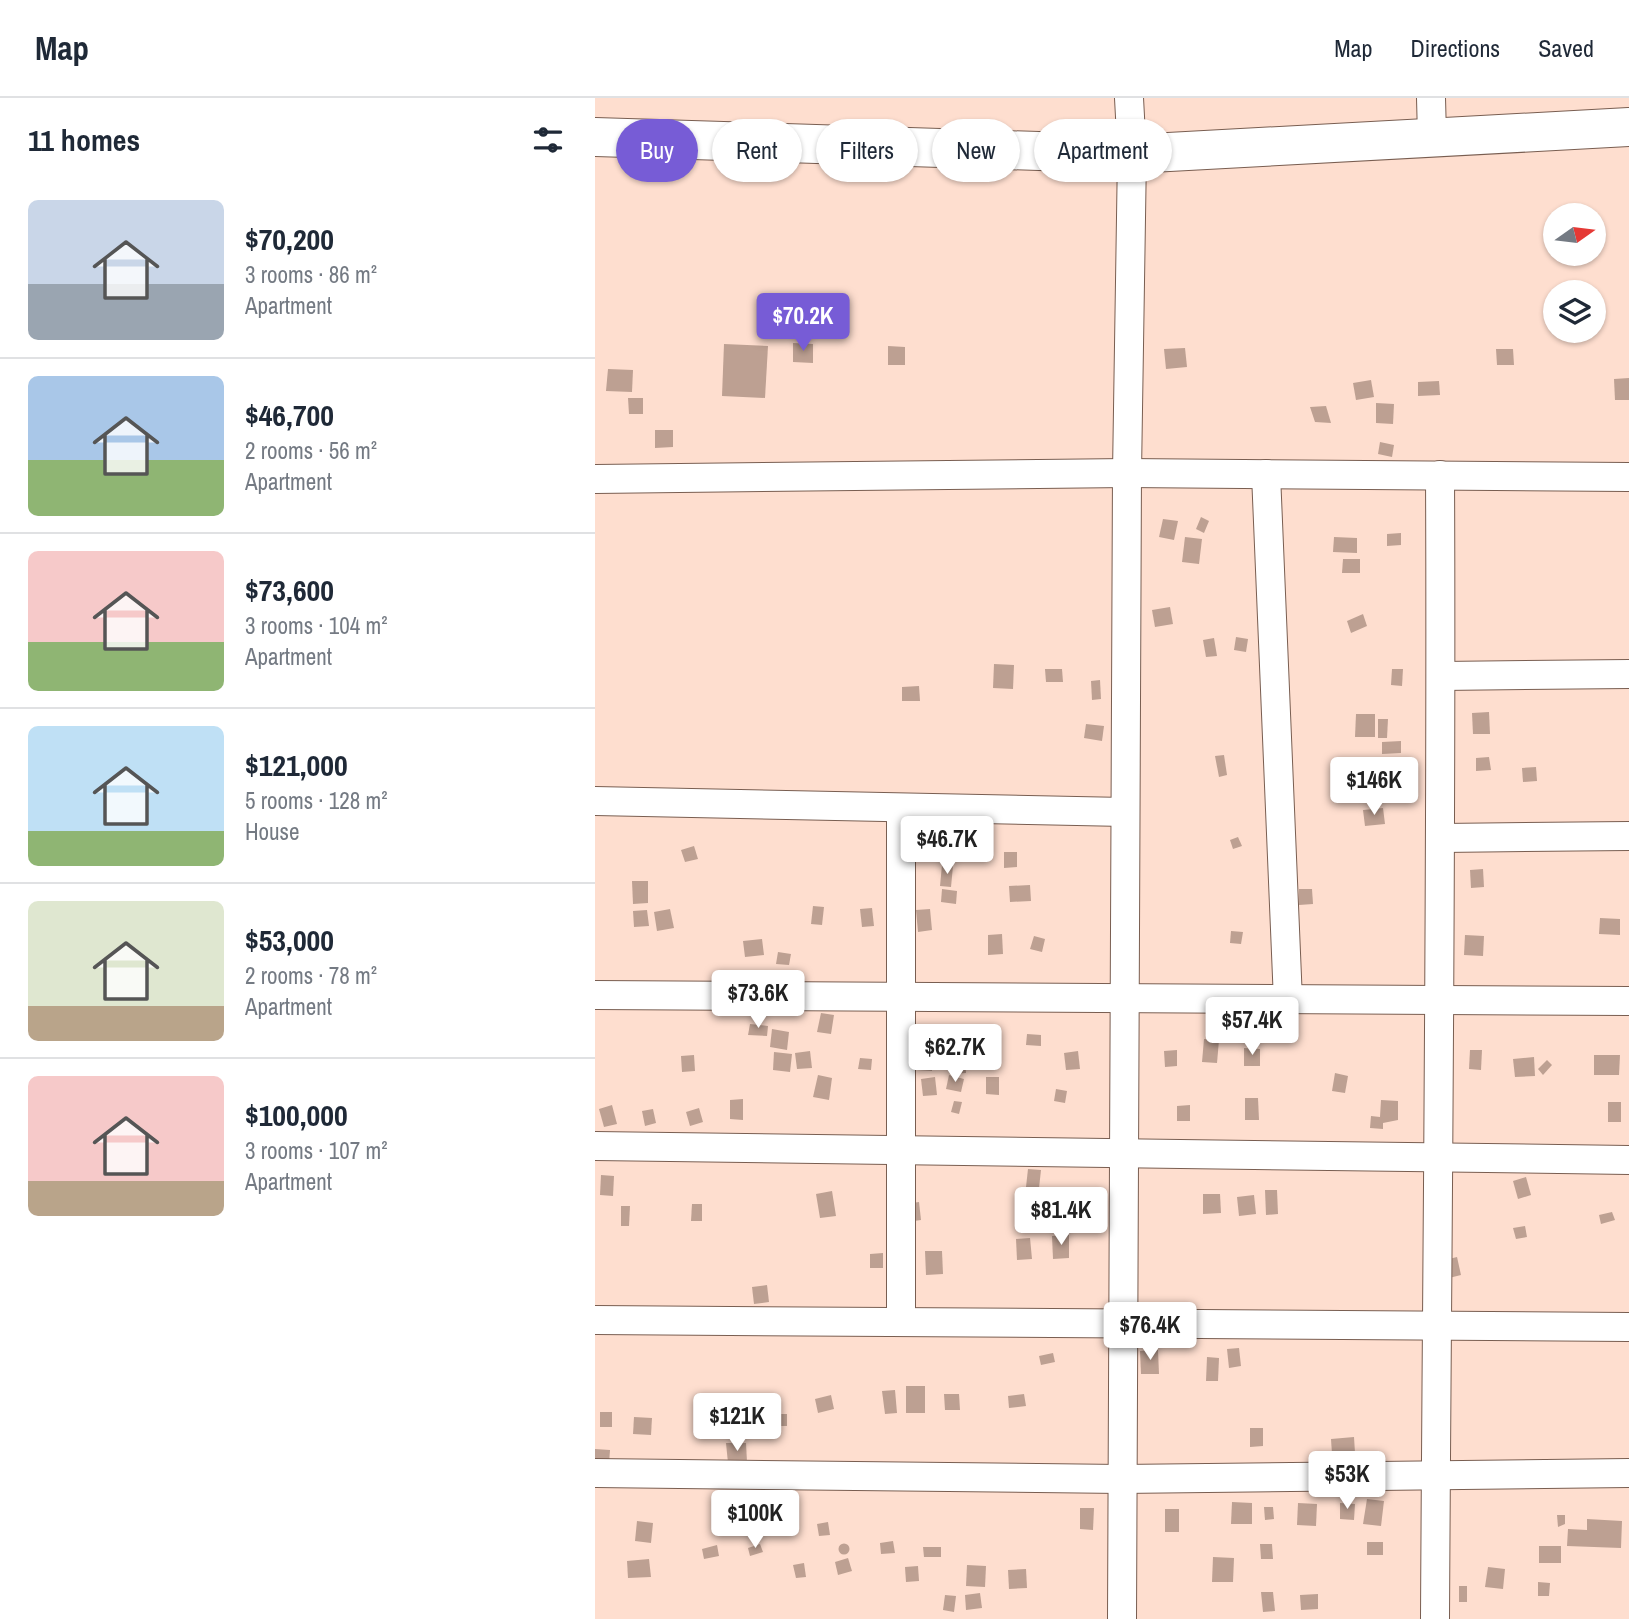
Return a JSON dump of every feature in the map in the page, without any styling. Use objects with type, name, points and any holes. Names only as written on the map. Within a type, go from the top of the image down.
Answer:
[{"type":"main road","points":[[1172,152],[1629,127]]},
{"type":"main road","points":[[595,137],[1034,151]]},
{"type":"street","points":[[1129,98],[1130,119]]},
{"type":"street","points":[[1431,98],[1432,136]]},
{"type":"street","points":[[1122,1619],[1127,472],[1132,182]]},
{"type":"street","points":[[595,479],[1127,472],[1629,477]]},
{"type":"street","points":[[1266,474],[1288,1001]]},
{"type":"street","points":[[1435,1619],[1435,1327],[1442,838],[1440,475]]},
{"type":"street","points":[[1441,676],[1629,674]]},
{"type":"street","points":[[595,802],[1125,813]]},
{"type":"street","points":[[901,808],[901,1320]]},
{"type":"street","points":[[1442,838],[1629,836]]},
{"type":"street","points":[[595,995],[1629,1001]]},
{"type":"street","points":[[595,1146],[1629,1160]]},
{"type":"street","points":[[595,1320],[1629,1327]]},
{"type":"street","points":[[595,1473],[1121,1479],[1629,1474]]},
{"type":"building","points":[[793,343],[813,344],[813,363],[793,362]]},
{"type":"building","points":[[724,344],[768,346],[765,398],[722,396]]},
{"type":"building","points":[[888,346],[905,347],[905,365],[888,365]]},
{"type":"building","points":[[1185,348],[1187,367],[1166,369],[1164,349]]},
{"type":"building","points":[[1496,349],[1513,349],[1514,365],[1497,365]]},
{"type":"building","points":[[608,369],[633,370],[632,392],[606,391]]},
{"type":"building","points":[[1629,378],[1629,400],[1615,400],[1614,379]]},
{"type":"building","points":[[1371,380],[1374,397],[1356,400],[1353,383]]},
{"type":"building","points":[[1439,381],[1440,395],[1418,396],[1418,382]]},
{"type":"building","points":[[628,398],[643,398],[643,414],[629,414]]},
{"type":"building","points":[[1376,403],[1394,404],[1393,424],[1376,423]]},
{"type":"building","points":[[1326,406],[1331,423],[1315,422],[1310,407]]},
{"type":"building","points":[[655,430],[673,430],[673,447],[655,448]]},
{"type":"building","points":[[1380,442],[1394,445],[1392,457],[1378,454]]},
{"type":"building","points":[[1201,517],[1209,521],[1204,533],[1196,529]]},
{"type":"building","points":[[1163,519],[1178,521],[1174,540],[1159,537]]},
{"type":"building","points":[[1401,533],[1401,545],[1387,546],[1387,534]]},
{"type":"building","points":[[1185,537],[1202,539],[1199,564],[1182,562]]},
{"type":"building","points":[[1334,537],[1357,538],[1357,553],[1333,552]]},
{"type":"building","points":[[1343,559],[1360,559],[1360,573],[1342,573]]},
{"type":"building","points":[[1170,607],[1173,624],[1155,627],[1152,610]]},
{"type":"building","points":[[1363,614],[1367,626],[1351,633],[1347,621]]},
{"type":"building","points":[[1236,637],[1248,639],[1246,652],[1234,650]]},
{"type":"building","points":[[1214,638],[1217,656],[1206,657],[1203,640]]},
{"type":"building","points":[[994,664],[1014,665],[1013,689],[993,688]]},
{"type":"building","points":[[1045,669],[1062,669],[1063,682],[1046,682]]},
{"type":"building","points":[[1392,669],[1403,669],[1402,686],[1391,685]]},
{"type":"building","points":[[1100,680],[1101,699],[1092,700],[1091,681]]},
{"type":"building","points":[[919,686],[920,701],[902,701],[902,687]]},
{"type":"building","points":[[1489,712],[1490,734],[1473,734],[1472,713]]},
{"type":"building","points":[[1356,714],[1375,714],[1375,737],[1355,737]]},
{"type":"building","points":[[1378,719],[1388,719],[1387,738],[1378,738]]},
{"type":"building","points":[[1086,724],[1104,726],[1102,741],[1084,738]]},
{"type":"building","points":[[1401,741],[1401,753],[1382,754],[1382,742]]},
{"type":"building","points":[[1224,755],[1227,775],[1219,777],[1215,756]]},
{"type":"building","points":[[1489,757],[1491,770],[1476,771],[1476,758]]},
{"type":"building","points":[[1536,767],[1537,781],[1523,782],[1522,768]]},
{"type":"building","points":[[1383,808],[1385,824],[1365,826],[1363,810]]},
{"type":"building","points":[[1238,837],[1242,846],[1233,849],[1230,840]]},
{"type":"building","points":[[694,846],[698,859],[685,862],[681,850]]},
{"type":"building","points":[[1004,852],[1017,852],[1017,867],[1004,868]]},
{"type":"building","points":[[942,865],[953,866],[951,887],[940,886]]},
{"type":"building","points":[[1483,869],[1484,887],[1471,888],[1470,870]]},
{"type":"building","points":[[632,881],[648,881],[648,903],[633,904]]},
{"type":"building","points":[[1030,885],[1031,901],[1010,902],[1009,886]]},
{"type":"building","points":[[942,889],[957,891],[956,904],[941,902]]},
{"type":"building","points":[[1299,889],[1312,889],[1313,904],[1299,905]]},
{"type":"building","points":[[813,906],[824,907],[822,925],[811,924]]},
{"type":"building","points":[[872,908],[874,926],[862,927],[860,909]]},
{"type":"building","points":[[670,909],[674,928],[657,931],[654,912]]},
{"type":"building","points":[[930,909],[932,930],[918,932],[916,910]]},
{"type":"building","points":[[647,910],[649,926],[634,927],[633,911]]},
{"type":"building","points":[[1600,918],[1620,919],[1620,935],[1599,934]]},
{"type":"building","points":[[1231,931],[1243,932],[1241,944],[1230,943]]},
{"type":"building","points":[[1002,934],[1003,954],[988,955],[988,935]]},
{"type":"building","points":[[1465,935],[1484,936],[1483,956],[1464,955]]},
{"type":"building","points":[[1034,936],[1045,939],[1042,952],[1030,949]]},
{"type":"building","points":[[762,939],[764,955],[745,957],[743,941]]},
{"type":"building","points":[[778,952],[791,954],[789,965],[776,964]]},
{"type":"building","points":[[821,1013],[834,1015],[831,1034],[817,1032]]},
{"type":"building","points":[[1210,1019],[1223,1020],[1223,1031],[1210,1030]]},
{"type":"building","points":[[750,1024],[768,1026],[767,1036],[748,1035]]},
{"type":"building","points":[[772,1029],[789,1032],[787,1050],[770,1047]]},
{"type":"building","points":[[1027,1034],[1041,1035],[1041,1046],[1026,1045]]},
{"type":"building","points":[[1204,1039],[1219,1040],[1217,1063],[1202,1062]]},
{"type":"building","points":[[1244,1048],[1260,1049],[1260,1066],[1244,1066]]},
{"type":"building","points":[[1177,1050],[1177,1066],[1165,1067],[1164,1051]]},
{"type":"building","points":[[1470,1050],[1482,1050],[1481,1070],[1469,1069]]},
{"type":"building","points":[[810,1051],[812,1068],[797,1069],[795,1053]]},
{"type":"building","points":[[918,1051],[932,1051],[932,1071],[917,1070]]},
{"type":"building","points":[[1078,1051],[1080,1069],[1066,1070],[1064,1053]]},
{"type":"building","points":[[774,1052],[792,1054],[790,1072],[773,1070]]},
{"type":"building","points":[[694,1055],[695,1071],[682,1072],[681,1056]]},
{"type":"building","points":[[965,1055],[966,1073],[952,1074],[950,1056]]},
{"type":"building","points":[[1594,1055],[1620,1055],[1619,1075],[1594,1075]]},
{"type":"building","points":[[1534,1057],[1535,1076],[1515,1077],[1513,1059]]},
{"type":"building","points":[[860,1058],[872,1059],[871,1070],[858,1069]]},
{"type":"building","points":[[1547,1060],[1552,1065],[1543,1075],[1538,1069]]},
{"type":"building","points":[[1335,1073],[1348,1076],[1345,1093],[1332,1091]]},
{"type":"building","points":[[818,1075],[832,1078],[829,1100],[813,1097]]},
{"type":"building","points":[[949,1075],[964,1079],[961,1092],[946,1089]]},
{"type":"building","points":[[935,1077],[937,1095],[923,1096],[921,1079]]},
{"type":"building","points":[[986,1077],[999,1077],[999,1095],[986,1094]]},
{"type":"building","points":[[1056,1089],[1067,1091],[1065,1103],[1054,1101]]},
{"type":"building","points":[[1245,1098],[1258,1098],[1259,1120],[1245,1120]]},
{"type":"building","points":[[743,1099],[743,1120],[730,1119],[730,1100]]},
{"type":"building","points":[[1381,1100],[1398,1101],[1398,1120],[1383,1123],[1383,1129],[1370,1128],[1371,1116],[1380,1117]]},
{"type":"building","points":[[954,1101],[962,1102],[959,1114],[951,1112]]},
{"type":"building","points":[[1608,1102],[1621,1102],[1621,1122],[1608,1122]]},
{"type":"building","points":[[612,1105],[617,1124],[604,1127],[599,1109]]},
{"type":"building","points":[[1190,1105],[1190,1121],[1177,1121],[1177,1106]]},
{"type":"building","points":[[699,1108],[703,1122],[690,1126],[686,1112]]},
{"type":"building","points":[[653,1109],[656,1123],[645,1126],[642,1111]]},
{"type":"building","points":[[1028,1169],[1041,1170],[1039,1188],[1026,1187]]},
{"type":"building","points":[[601,1175],[614,1176],[613,1196],[600,1195]]},
{"type":"building","points":[[1526,1177],[1531,1195],[1518,1199],[1513,1181]]},
{"type":"building","points":[[1265,1190],[1277,1190],[1278,1214],[1266,1215]]},
{"type":"building","points":[[832,1191],[836,1216],[820,1218],[816,1194]]},
{"type":"building","points":[[1203,1194],[1220,1194],[1221,1213],[1203,1214]]},
{"type":"building","points":[[1254,1195],[1256,1214],[1239,1216],[1237,1197]]},
{"type":"building","points":[[919,1202],[921,1220],[907,1222],[905,1204]]},
{"type":"building","points":[[692,1204],[702,1204],[702,1221],[691,1221]]},
{"type":"building","points":[[621,1206],[630,1206],[629,1226],[621,1226]]},
{"type":"building","points":[[1612,1212],[1615,1220],[1601,1224],[1599,1215]]},
{"type":"building","points":[[1525,1226],[1527,1237],[1516,1239],[1513,1228]]},
{"type":"building","points":[[1069,1235],[1069,1258],[1053,1259],[1052,1236]]},
{"type":"building","points":[[1030,1238],[1032,1259],[1017,1260],[1016,1239]]},
{"type":"building","points":[[925,1251],[942,1251],[943,1274],[926,1275]]},
{"type":"building","points":[[883,1253],[883,1268],[870,1268],[870,1254]]},
{"type":"building","points":[[1457,1257],[1461,1275],[1441,1280],[1437,1262]]},
{"type":"building","points":[[767,1285],[769,1302],[754,1304],[752,1287]]},
{"type":"building","points":[[1239,1348],[1241,1366],[1229,1368],[1227,1349]]},
{"type":"building","points":[[1158,1350],[1159,1374],[1141,1374],[1140,1351]]},
{"type":"building","points":[[1053,1353],[1055,1362],[1041,1365],[1039,1356]]},
{"type":"building","points":[[1207,1357],[1219,1358],[1218,1381],[1206,1381]]},
{"type":"building","points":[[906,1386],[925,1386],[925,1413],[906,1413]]},
{"type":"building","points":[[895,1390],[897,1413],[885,1414],[882,1391]]},
{"type":"building","points":[[944,1394],[959,1394],[960,1410],[945,1410]]},
{"type":"building","points":[[1024,1394],[1026,1406],[1009,1408],[1008,1396]]},
{"type":"building","points":[[831,1395],[834,1409],[818,1413],[815,1399]]},
{"type":"building","points":[[600,1412],[612,1412],[612,1427],[600,1427]]},
{"type":"building","points":[[775,1414],[787,1414],[787,1426],[775,1426]]},
{"type":"building","points":[[634,1417],[652,1418],[651,1435],[633,1434]]},
{"type":"building","points":[[1250,1428],[1263,1428],[1263,1446],[1250,1447]]},
{"type":"building","points":[[1354,1437],[1355,1453],[1332,1454],[1331,1439]]},
{"type":"building","points":[[726,1443],[746,1443],[747,1462],[728,1463]]},
{"type":"building","points":[[595,1449],[610,1450],[609,1464],[595,1463]]},
{"type":"building","points":[[1367,1499],[1384,1501],[1381,1526],[1363,1524]]},
{"type":"building","points":[[1232,1502],[1252,1503],[1252,1524],[1231,1524]]},
{"type":"building","points":[[1298,1503],[1317,1504],[1316,1526],[1297,1525]]},
{"type":"building","points":[[1340,1503],[1355,1504],[1354,1520],[1340,1519]]},
{"type":"building","points":[[1264,1507],[1273,1507],[1274,1519],[1265,1520]]},
{"type":"building","points":[[1080,1508],[1094,1508],[1093,1530],[1080,1529]]},
{"type":"building","points":[[1165,1509],[1179,1509],[1179,1532],[1165,1532]]},
{"type":"building","points":[[1557,1515],[1565,1515],[1565,1524],[1558,1527]]},
{"type":"building","points":[[1587,1519],[1622,1521],[1621,1548],[1567,1546],[1568,1529],[1587,1530]]},
{"type":"building","points":[[637,1521],[653,1523],[651,1543],[635,1541]]},
{"type":"building","points":[[828,1522],[830,1535],[819,1536],[817,1524]]},
{"type":"building","points":[[893,1541],[895,1553],[881,1554],[880,1543]]},
{"type":"building","points":[[1367,1542],[1383,1542],[1383,1555],[1367,1555]]},
{"type":"building","points":[[844,1543],[850,1549],[844,1555],[838,1549]]},
{"type":"building","points":[[760,1544],[763,1552],[750,1556],[748,1548]]},
{"type":"building","points":[[1260,1544],[1272,1544],[1273,1559],[1261,1559]]},
{"type":"building","points":[[717,1545],[719,1556],[704,1559],[702,1549]]},
{"type":"building","points":[[1539,1546],[1561,1546],[1561,1563],[1539,1563]]},
{"type":"building","points":[[923,1547],[941,1547],[941,1557],[924,1557]]},
{"type":"building","points":[[1213,1557],[1234,1558],[1233,1582],[1212,1582]]},
{"type":"building","points":[[848,1558],[852,1571],[838,1575],[835,1562]]},
{"type":"building","points":[[649,1559],[651,1577],[628,1578],[627,1561]]},
{"type":"building","points":[[804,1563],[806,1577],[796,1578],[793,1565]]},
{"type":"building","points":[[967,1565],[986,1566],[985,1587],[966,1586]]},
{"type":"building","points":[[918,1566],[919,1581],[906,1582],[905,1567]]},
{"type":"building","points":[[1488,1567],[1505,1569],[1503,1589],[1485,1587]]},
{"type":"building","points":[[1026,1569],[1027,1588],[1009,1589],[1008,1570]]},
{"type":"building","points":[[1538,1582],[1550,1583],[1549,1596],[1538,1596]]},
{"type":"building","points":[[1459,1586],[1467,1586],[1467,1602],[1459,1602]]},
{"type":"building","points":[[1261,1592],[1273,1592],[1275,1611],[1263,1612]]},
{"type":"building","points":[[980,1593],[982,1608],[966,1610],[965,1595]]},
{"type":"building","points":[[1318,1594],[1318,1609],[1301,1610],[1300,1595]]},
{"type":"building","points":[[945,1595],[956,1596],[954,1612],[943,1610]]}]
